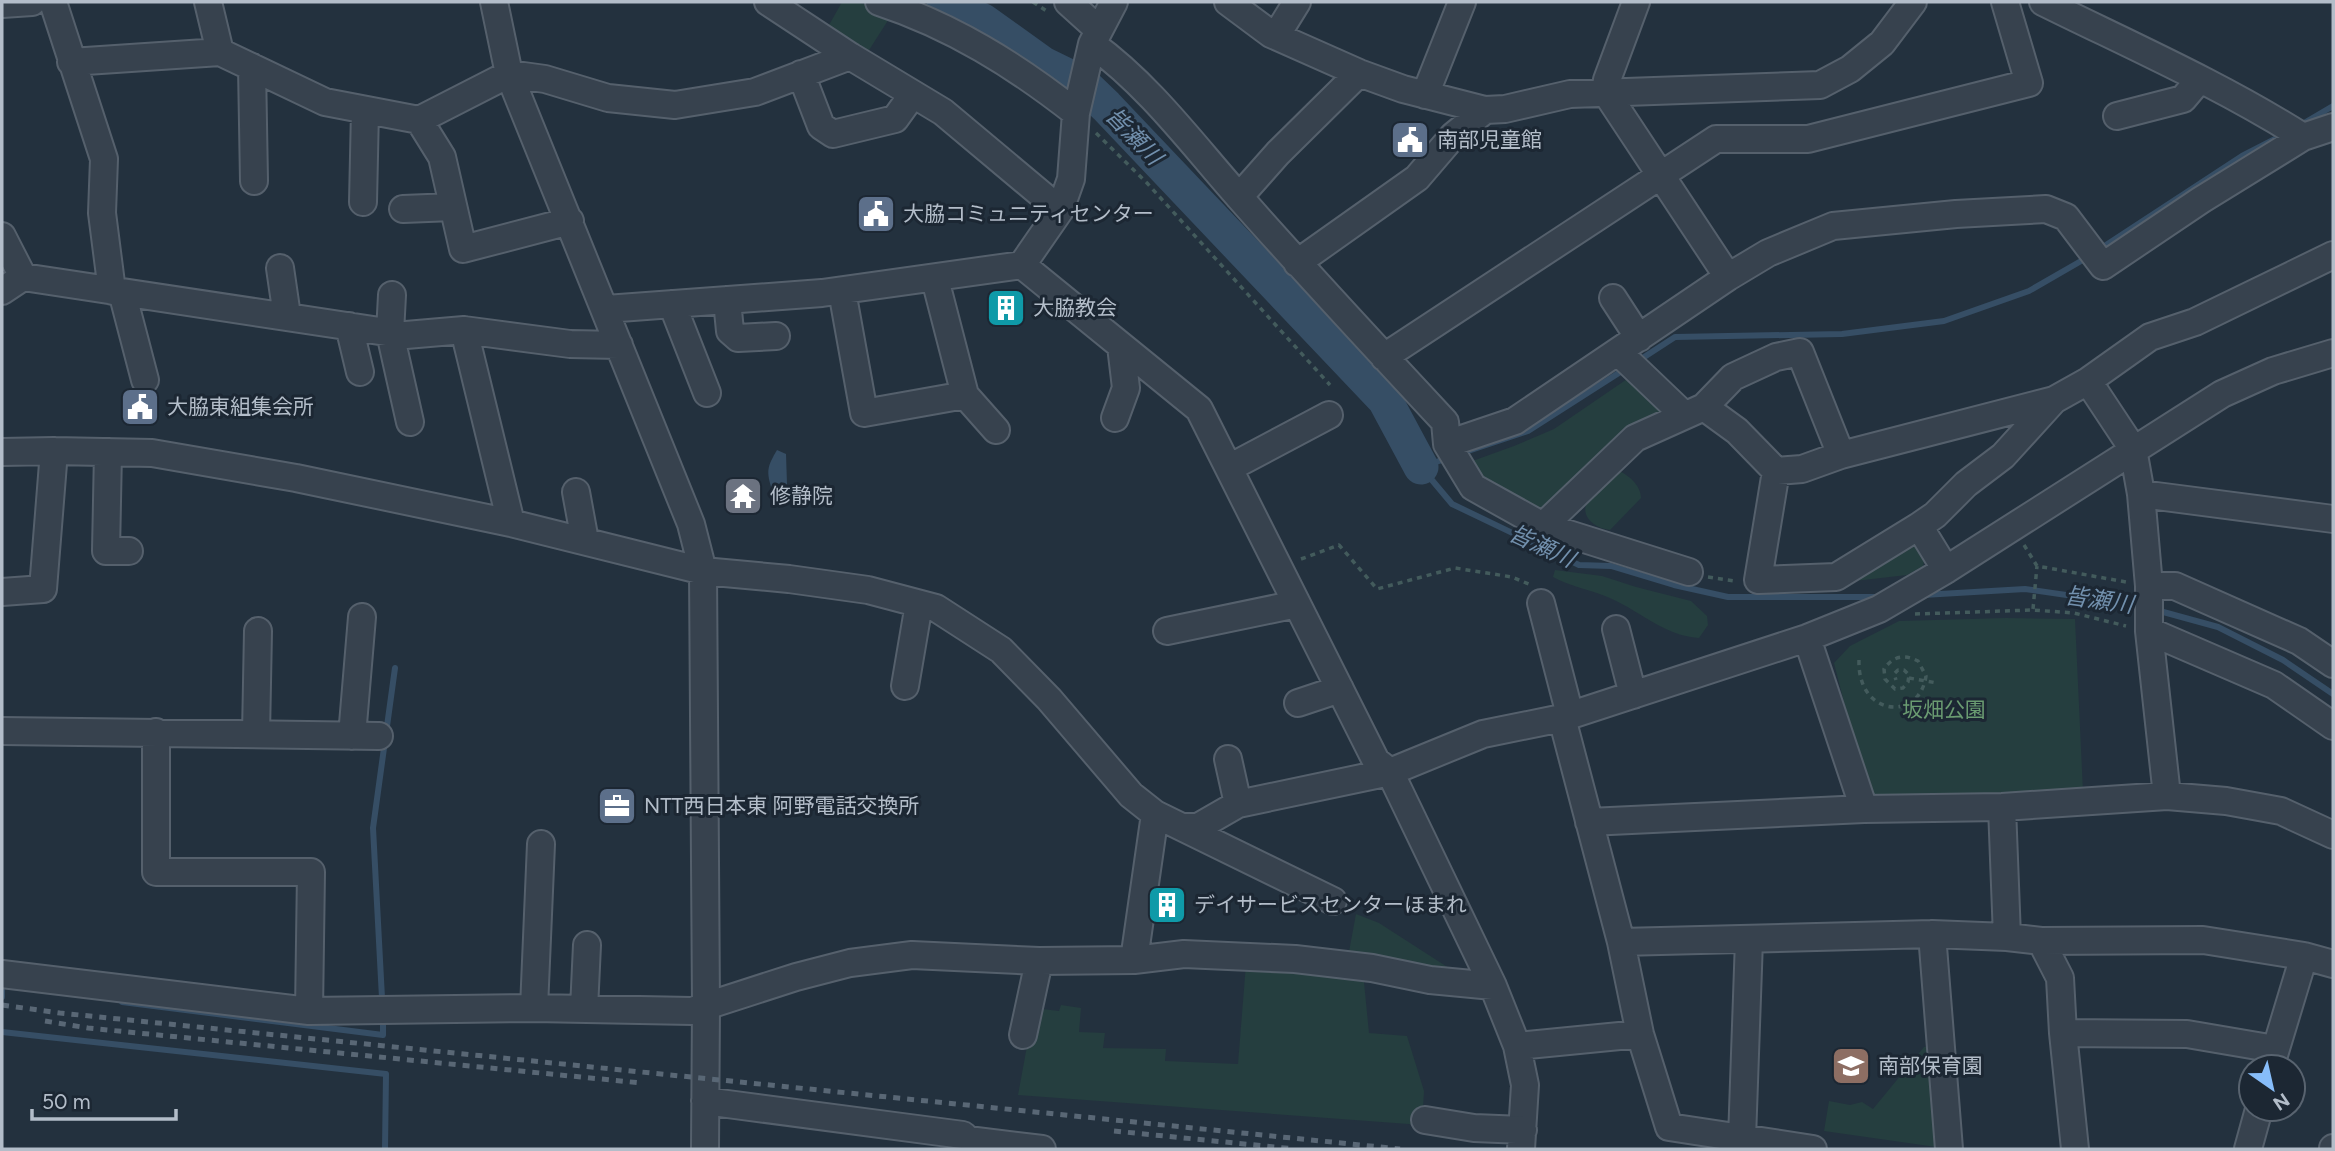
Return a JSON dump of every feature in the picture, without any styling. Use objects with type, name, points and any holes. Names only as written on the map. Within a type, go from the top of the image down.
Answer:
[{"type":"street","points":[[2,4],[32,2]]},
{"type":"street","points":[[53,2],[104,159],[102,213],[117,291],[145,380]]},
{"type":"street","points":[[208,2],[220,52]]},
{"type":"street","points":[[494,2],[509,74],[691,524],[703,571],[705,1149]]},
{"type":"street","points":[[768,2],[943,112],[1060,210]]},
{"type":"street","points":[[879,2],[915,14],[962,36],[1043,87],[1076,113]]},
{"type":"street","points":[[1068,2],[1107,55],[1157,103],[1297,263],[1445,422],[1453,454],[1473,487],[1543,526],[1689,572]]},
{"type":"street","points":[[606,309],[842,290],[1021,265],[1060,210],[1071,178],[1076,113],[1096,37],[1114,2]]},
{"type":"street","points":[[1228,2],[1276,36],[1359,73],[1425,95],[1485,110],[1505,109],[1570,94],[1605,91],[1820,85],[1850,69],[1882,43],[1913,2]]},
{"type":"street","points":[[1276,36],[1297,2]]},
{"type":"street","points":[[1425,95],[1462,2]]},
{"type":"street","points":[[1636,2],[1606,80],[1605,91],[1728,278]]},
{"type":"street","points":[[1384,357],[1716,139],[1808,139],[2029,83],[2005,2]]},
{"type":"street","points":[[2043,2],[2199,79],[2293,131]]},
{"type":"street","points":[[71,62],[220,52],[326,103],[419,120],[509,74],[545,79],[608,98],[675,105],[755,92],[850,56]]},
{"type":"street","points":[[252,67],[254,181]]},
{"type":"street","points":[[1239,197],[1278,153],[1359,73]]},
{"type":"street","points":[[801,74],[821,126],[833,134],[895,119],[913,94]]},
{"type":"street","points":[[2117,116],[2183,99],[2199,79]]},
{"type":"street","points":[[363,201],[365,110]]},
{"type":"street","points":[[1297,263],[1417,178],[1453,136],[1485,110]]},
{"type":"street","points":[[419,120],[442,157],[463,249],[570,221]]},
{"type":"street","points":[[1453,454],[1516,421],[1629,354],[1728,278],[1768,253],[1833,226],[1956,214],[2046,209],[2066,217],[2104,267],[2202,200],[2293,131],[2333,127]]},
{"type":"street","points":[[403,209],[453,207]]},
{"type":"street","points":[[2,236],[12,284],[117,291],[406,335],[464,330],[570,344],[619,345]]},
{"type":"street","points":[[1776,471],[1802,469],[1841,455],[2054,400],[2088,381],[2150,337],[2195,322],[2333,255]]},
{"type":"street","points":[[1021,265],[1199,409],[1376,761],[1390,772],[1493,986],[1517,1046],[1525,1085],[1522,1138],[1425,1120]]},
{"type":"street","points":[[280,268],[287,316]]},
{"type":"street","points":[[935,279],[965,396],[996,430]]},
{"type":"street","points":[[842,290],[864,413],[965,396]]},
{"type":"street","points":[[393,295],[390,332],[410,422]]},
{"type":"street","points":[[1613,298],[1629,354],[1694,411],[1737,431],[1776,471]]},
{"type":"street","points":[[727,300],[730,331],[738,338],[776,336]]},
{"type":"street","points":[[672,304],[707,393]]},
{"type":"street","points":[[349,326],[360,372]]},
{"type":"street","points":[[464,330],[511,523]]},
{"type":"street","points":[[1115,418],[1126,388],[1121,346]]},
{"type":"street","points":[[1543,526],[1634,438],[1694,411],[1733,377],[1776,357],[1800,352],[1841,455]]},
{"type":"street","points":[[1186,827],[1198,827],[1238,804],[1390,772],[1483,734],[1566,716],[1633,695],[1807,638],[1880,609],[1945,571],[2222,394],[2273,371],[2333,353]]},
{"type":"street","points":[[2088,381],[2133,449],[2141,494],[2149,586],[2149,631],[2167,796]]},
{"type":"street","points":[[1776,471],[1758,580],[1836,577],[1935,515],[1966,484],[2003,456],[2054,400]]},
{"type":"street","points":[[1229,468],[1329,415]]},
{"type":"street","points":[[2,592],[43,589],[54,451]]},
{"type":"street","points":[[2,452],[152,453],[296,478],[511,523],[703,571],[868,590],[936,608],[1001,650],[1049,699],[1131,795],[1155,814],[1333,901]]},
{"type":"street","points":[[108,452],[106,551],[129,551]]},
{"type":"street","points":[[576,492],[585,541]]},
{"type":"street","points":[[2141,494],[2333,519]]},
{"type":"street","points":[[1919,526],[1945,571]]},
{"type":"street","points":[[2149,586],[2175,586],[2299,641],[2333,664]]},
{"type":"street","points":[[1541,603],[1589,822],[1621,942],[1640,1034],[1669,1127],[1813,1149]]},
{"type":"street","points":[[905,686],[919,604]]},
{"type":"street","points":[[1167,631],[1297,604]]},
{"type":"street","points":[[352,736],[362,617]]},
{"type":"street","points":[[1616,629],[1633,695]]},
{"type":"street","points":[[256,734],[258,631]]},
{"type":"street","points":[[2149,631],[2274,685],[2333,726]]},
{"type":"street","points":[[1807,638],[1864,809]]},
{"type":"street","points":[[1298,703],[1340,689]]},
{"type":"street","points":[[2,731],[379,736]]},
{"type":"street","points":[[156,733],[156,872],[311,872],[309,1011]]},
{"type":"street","points":[[1228,759],[1238,804]]},
{"type":"street","points":[[1589,822],[1864,809],[2002,807],[2167,796],[2225,801],[2281,811],[2333,835]]},
{"type":"street","points":[[2002,807],[2007,937]]},
{"type":"street","points":[[1134,960],[1155,814]]},
{"type":"street","points":[[534,1008],[541,844]]},
{"type":"street","points":[[1621,942],[1933,934],[2041,941],[2203,940],[2304,956],[2333,964]]},
{"type":"street","points":[[1933,934],[1949,1149]]},
{"type":"street","points":[[1742,1139],[1749,940]]},
{"type":"street","points":[[2041,941],[2060,978],[2075,1149]]},
{"type":"street","points":[[584,1009],[587,945]]},
{"type":"street","points":[[2,975],[309,1011],[534,1008],[692,1011],[796,977],[850,963],[912,955],[1039,961],[1134,960],[1184,954],[1296,959],[1372,968],[1430,980],[1493,986]]},
{"type":"street","points":[[2275,1053],[2304,956]]},
{"type":"street","points":[[1023,1035],[1039,961]]},
{"type":"street","points":[[2063,1033],[2187,1034],[2255,1053]]},
{"type":"street","points":[[1517,1046],[1640,1034]]},
{"type":"street","points":[[705,1101],[963,1135],[968,1140],[1042,1149]]},
{"type":"street","points":[[2248,1149],[2255,1123]]},
{"type":"path","points":[[1076,113],[1147,183],[1330,385]]},
{"type":"path","points":[[2021,540],[2038,566],[2033,610]]},
{"type":"path","points":[[1279,567],[1339,545],[1377,589],[1455,568],[1512,577],[1531,585],[1541,603]]},
{"type":"path","points":[[2038,566],[2149,586]]},
{"type":"path","points":[[1689,572],[1695,576],[1749,583],[1758,580]]},
{"type":"path","points":[[1909,615],[2033,610],[2074,613],[2149,631]]},
{"type":"path","points":[[1859,660],[1860,681],[1872,700],[1882,704],[1903,705],[1911,702],[1920,694],[1925,680],[1924,668],[1911,657],[1897,657],[1884,669],[1885,679],[1895,689],[1903,688],[1909,682],[1904,670],[1898,670],[1894,674],[1896,680]]},
{"type":"path","points":[[1909,678],[1937,683]]},
{"type":"green space","points":[[842,2],[856,2],[894,11],[864,58],[824,34]]},
{"type":"green space","points":[[1633,375],[1670,409],[1538,517],[1482,487],[1467,463],[1554,429]]},
{"type":"green space","points":[[1619,471],[1634,482],[1641,498],[1610,530],[1604,529],[1589,519],[1586,503],[1596,490]]},
{"type":"green space","points":[[1917,542],[1925,556],[1923,566],[1907,575],[1837,583]]},
{"type":"green space","points":[[1555,570],[1602,576],[1691,601],[1707,616],[1708,625],[1699,638],[1674,632],[1617,601],[1553,577]]},
{"type":"green space","name":"坂畑公園","points":[[2075,619],[2083,792],[1870,804],[1834,663],[1850,646],[1899,621]]},
{"type":"green space","points":[[1356,914],[1379,923],[1452,970],[1348,957]]},
{"type":"green space","points":[[1246,964],[1363,972],[1369,1033],[1407,1036],[1424,1091],[1422,1125],[1018,1095],[1034,1008],[1059,1011],[1061,1005],[1081,1008],[1079,1032],[1105,1033],[1103,1048],[1166,1049],[1165,1061],[1238,1064]]},
{"type":"green space","points":[[1924,1047],[1935,1047],[1936,1147],[1824,1131],[1829,1101],[1850,1105],[1862,1102],[1873,1109]]},
{"type":"water","points":[[777,450],[786,454],[787,484],[772,490],[768,469]]},
{"type":"waterway","name":"皆瀬川","points":[[944,2],[983,21],[1043,64],[1082,83],[1106,106],[1385,400],[1421,467]]},
{"type":"waterway","points":[[2299,126],[2333,106]]},
{"type":"waterway","points":[[2100,249],[2242,156],[2277,138]]},
{"type":"waterway","points":[[1638,361],[1675,337],[1842,334],[1944,321],[2029,291],[2088,257]]},
{"type":"waterway","points":[[1459,454],[1528,431],[1625,369]]},
{"type":"waterway","name":"皆瀬川","points":[[1448,458],[1421,467],[1452,504],[1579,565],[1611,566],[1674,585],[1728,597],[1881,597]]},
{"type":"waterway","name":"皆瀬川","points":[[1923,595],[2025,589],[2142,606]]},
{"type":"waterway","name":"皆瀬川","points":[[2156,610],[2218,627],[2283,660],[2333,694]]},
{"type":"waterway","points":[[382,998],[373,828],[395,668]]},
{"type":"waterway","points":[[2,986],[2,997]]},
{"type":"waterway","points":[[122,1002],[383,1035],[383,1016]]},
{"type":"waterway","points":[[2,1032],[386,1074],[385,1149]]},
{"type":"railway","points":[[2,1005],[1400,1149]]},
{"type":"railway","points":[[45,1021],[88,1028],[641,1083]]},
{"type":"railway","points":[[1114,1131],[1295,1149]]},
{"type":"place","name":"南部児童館","points":[[1410,140]]},
{"type":"place","name":"大脇コミュニティセンター","points":[[876,214]]},
{"type":"place","name":"大脇教会","points":[[1006,308]]},
{"type":"place","name":"大脇東組集会所","points":[[140,407]]},
{"type":"place","name":"修静院","points":[[743,496]]},
{"type":"place","name":"NTT西日本東 阿野電話交換所","points":[[617,806]]},
{"type":"place","name":"デイサービスセンターほまれ","points":[[1167,905]]},
{"type":"place","name":"南部保育園","points":[[1851,1066]]}]
